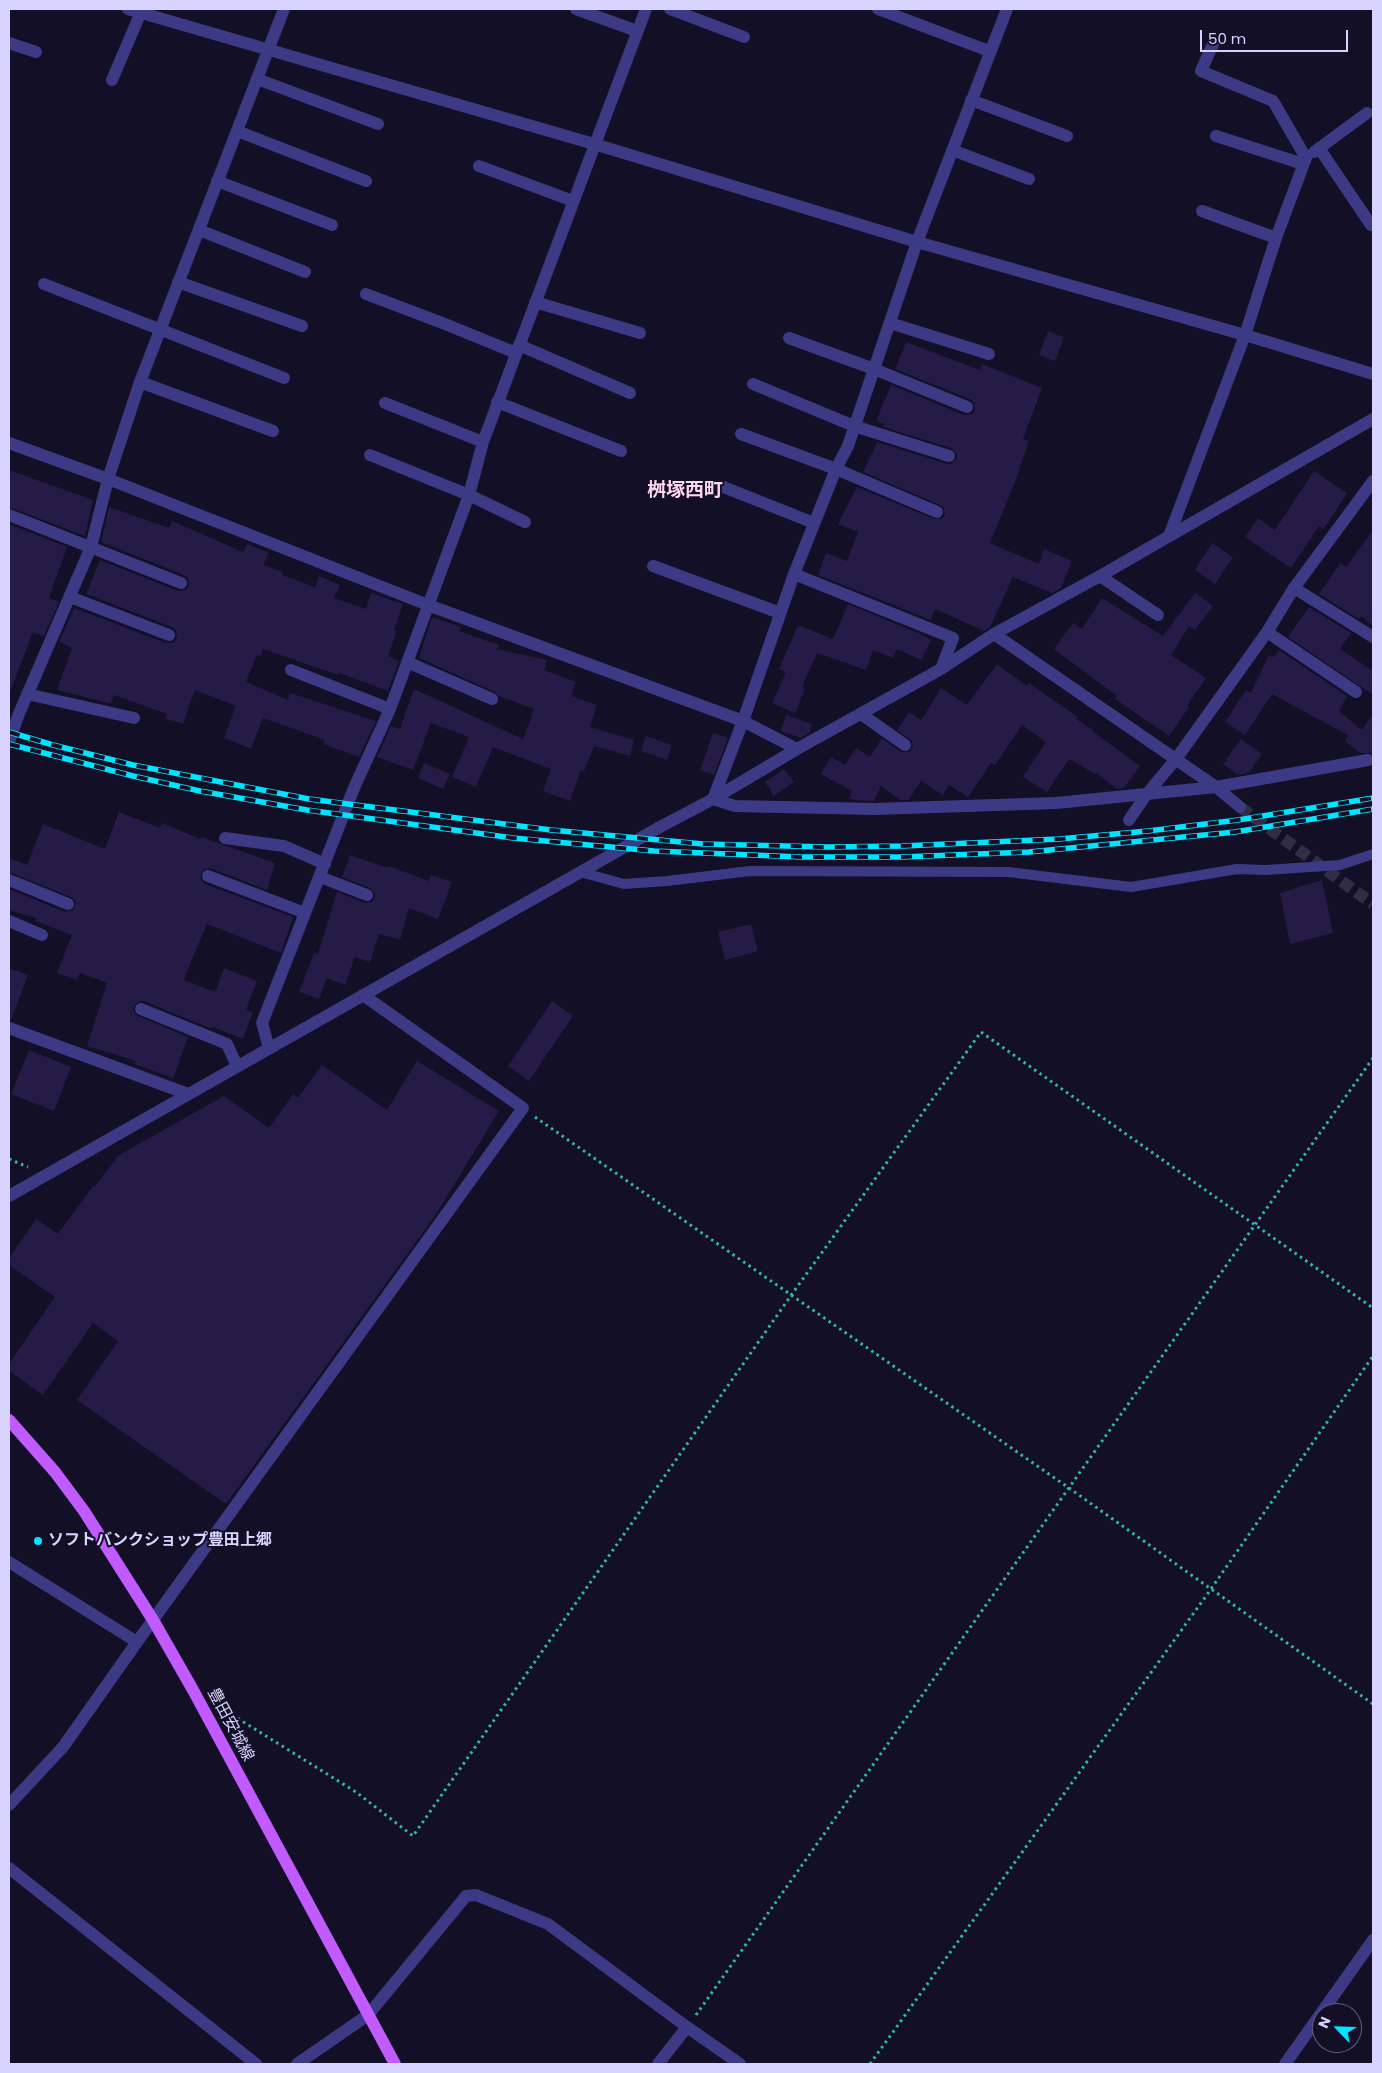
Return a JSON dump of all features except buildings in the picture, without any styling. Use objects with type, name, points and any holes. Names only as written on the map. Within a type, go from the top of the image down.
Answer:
[{"type":"main road","name":"豊田安城線","points":[[9,1420],[55,1472],[153,1620],[193,1690],[394,2064]]},
{"type":"street","points":[[128,9],[594,144],[917,242],[1245,335],[1373,374]]},
{"type":"street","points":[[9,742],[27,694],[91,547],[108,479],[140,382],[284,9]]},
{"type":"street","points":[[576,9],[637,31]]},
{"type":"street","points":[[269,1048],[262,1023],[354,788],[390,709],[469,495],[482,442],[646,9]]},
{"type":"street","points":[[670,9],[744,37]]},
{"type":"street","points":[[878,9],[989,51]]},
{"type":"street","points":[[713,799],[743,721],[794,574],[836,469],[848,446],[917,242],[989,51],[1007,9]]},
{"type":"street","points":[[112,80],[140,12]]},
{"type":"street","points":[[1214,42],[1201,71],[1273,101],[1304,161]]},
{"type":"street","points":[[9,43],[36,52]]},
{"type":"street","points":[[257,79],[378,124]]},
{"type":"street","points":[[971,100],[1067,136]]},
{"type":"street","points":[[1169,536],[1245,335],[1276,238],[1304,161],[1368,113]]},
{"type":"street","points":[[237,131],[366,181]]},
{"type":"street","points":[[1216,136],[1304,161]]},
{"type":"street","points":[[1319,148],[1371,225]]},
{"type":"street","points":[[952,150],[1029,179]]},
{"type":"street","points":[[479,166],[572,201]]},
{"type":"street","points":[[217,181],[332,224]]},
{"type":"street","points":[[1202,212],[1276,238]]},
{"type":"street","points":[[198,230],[305,272]]},
{"type":"street","points":[[178,282],[302,326]]},
{"type":"street","points":[[44,284],[284,378]]},
{"type":"street","points":[[366,294],[517,349],[630,393]]},
{"type":"street","points":[[535,302],[640,333]]},
{"type":"street","points":[[890,323],[989,354]]},
{"type":"street","points":[[789,338],[874,369],[967,407]]},
{"type":"street","points":[[140,382],[273,431]]},
{"type":"street","points":[[754,384],[854,426],[949,456]]},
{"type":"street","points":[[497,402],[621,451]]},
{"type":"street","points":[[385,403],[482,442]]},
{"type":"street","points":[[9,1196],[580,872],[713,799],[797,749],[941,669],[994,634],[1100,576],[1373,419]]},
{"type":"street","points":[[741,434],[836,469],[937,512]]},
{"type":"street","points":[[9,444],[108,479],[428,605],[743,721],[797,749]]},
{"type":"street","points":[[370,455],[469,495],[525,522]]},
{"type":"street","points":[[1129,820],[1146,795],[1176,759],[1267,632],[1294,588],[1373,481]]},
{"type":"street","points":[[721,486],[814,522]]},
{"type":"street","points":[[9,515],[181,583]]},
{"type":"street","points":[[652,566],[780,613]]},
{"type":"street","points":[[794,574],[953,638],[941,669]]},
{"type":"street","points":[[1100,576],[1158,616]]},
{"type":"street","points":[[1294,588],[1373,637]]},
{"type":"street","points":[[70,596],[169,634]]},
{"type":"street","points":[[1267,632],[1356,692]]},
{"type":"street","points":[[994,634],[1216,787],[1240,807]]},
{"type":"street","points":[[502,647],[508,635]]},
{"type":"street","points":[[407,662],[492,699]]},
{"type":"street","points":[[291,670],[390,709]]},
{"type":"street","points":[[27,694],[134,718]]},
{"type":"street","points":[[860,714],[905,745]]},
{"type":"street","points":[[713,799],[735,806],[875,809],[1056,804],[1216,787],[1368,760]]},
{"type":"street","points":[[225,838],[284,846],[325,864]]},
{"type":"street","points":[[208,876],[305,913]]},
{"type":"street","points":[[320,876],[367,895]]},
{"type":"street","points":[[9,880],[68,904]]},
{"type":"street","points":[[9,921],[42,935]]},
{"type":"street","points":[[9,1805],[63,1747],[136,1642],[523,1108],[363,995]]},
{"type":"street","points":[[141,1008],[227,1044],[237,1066]]},
{"type":"street","points":[[9,1028],[188,1094]]},
{"type":"street","points":[[9,1562],[136,1642]]},
{"type":"street","points":[[9,1868],[256,2064]]},
{"type":"street","points":[[297,2064],[368,2015],[466,1896],[476,1895],[548,1924],[740,2064]]},
{"type":"street","points":[[1285,2064],[1373,1940]]},
{"type":"street","points":[[658,2064],[687,2027]]},
{"type":"lane","points":[[580,872],[624,884],[750,871],[1008,872],[1131,887],[1237,869],[1266,870],[1340,865],[1373,854]]},
{"type":"path","points":[[218,1705],[356,1792],[413,1836],[792,1294],[982,1032],[1373,1308]]},
{"type":"path","points":[[687,2027],[1373,1058]]},
{"type":"path","points":[[523,1108],[1069,1488],[1373,1704]]},
{"type":"path","points":[[9,1159],[28,1167]]},
{"type":"path","points":[[870,2064],[1211,1589],[1373,1356]]},
{"type":"tunnel","points":[[1240,807],[1373,904]]},
{"type":"railway","points":[[9,732],[133,765],[309,799],[551,830],[703,844],[828,847],[902,846],[1059,839],[1238,820],[1373,798]]},
{"type":"railway","points":[[9,744],[200,791],[307,810],[513,838],[654,851],[801,857],[902,857],[1029,852],[1235,832],[1373,809]]},
{"type":"place","name":"ソフトバンクショップ豊田上郷","points":[[38,1541]]},
{"type":"district","name":"桝塚西町","points":[[685,491]]}]
